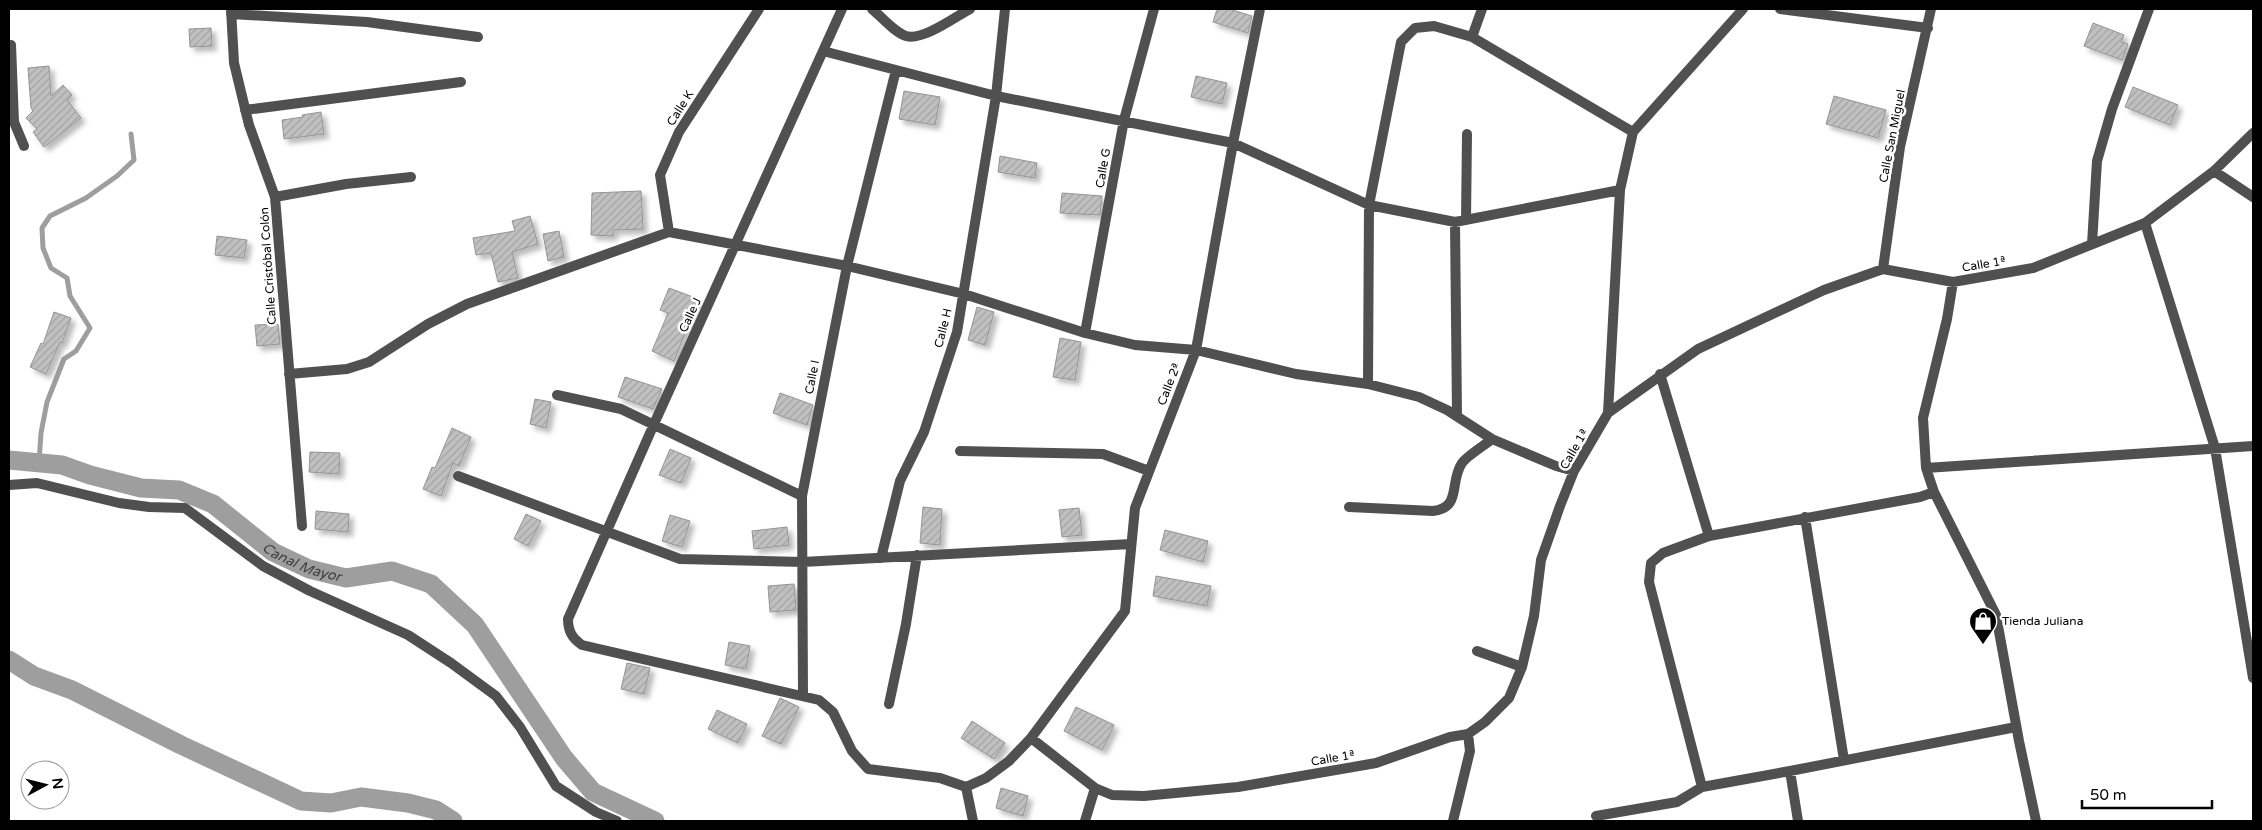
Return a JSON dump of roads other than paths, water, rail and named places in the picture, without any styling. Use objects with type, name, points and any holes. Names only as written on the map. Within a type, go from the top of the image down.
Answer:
[{"type":"street","name":"Calle K","points":[[669,232],[660,175],[679,132],[759,9]]},
{"type":"street","name":"Calle J","points":[[803,695],[582,645],[571,634],[568,619],[842,9]]},
{"type":"street","points":[[872,9],[904,36],[915,37],[925,34],[970,9]]},
{"type":"street","name":"Calle H","points":[[880,558],[900,481],[924,432],[958,332],[996,96],[1005,9]]},
{"type":"street","name":"Calle G","points":[[1085,333],[1124,120],[1154,9]]},
{"type":"street","name":"Calle 2ª","points":[[966,787],[986,778],[1009,761],[1031,738],[1125,611],[1135,508],[1196,350],[1233,143],[1260,9]]},
{"type":"street","points":[[1472,37],[1482,9]]},
{"type":"street","points":[[1608,413],[1620,190],[1633,132],[1743,9]]},
{"type":"street","points":[[1780,9],[1928,28]]},
{"type":"street","name":"Calle San Miguel","points":[[1883,269],[1900,147],[1931,9]]},
{"type":"street","points":[[2092,244],[2097,160],[2112,109],[2149,9]]},
{"type":"street","points":[[231,11],[366,22],[478,37]]},
{"type":"street","name":"Calle Cristóbal Colón","points":[[231,11],[234,63],[245,110],[275,197],[302,526]]},
{"type":"street","points":[[1368,384],[1369,205],[1400,42],[1415,28],[1434,26],[1472,37],[1633,132]]},
{"type":"street","points":[[11,45],[11,122],[24,146]]},
{"type":"street","points":[[823,51],[996,96],[1233,143],[1369,205],[1455,222],[1620,190]]},
{"type":"street","name":"Calle I","points":[[803,695],[802,496],[847,266],[896,70]]},
{"type":"street","points":[[245,110],[462,82]]},
{"type":"street","name":"Calle 1ª","points":[[1031,738],[1094,788],[1112,794],[1144,796],[1238,787],[1376,763],[1450,738],[1468,734],[1485,722],[1509,698],[1522,667],[1534,616],[1542,560],[1574,471],[1608,413],[1660,374],[1698,349],[1824,290],[1883,269],[1953,282],[2033,268],[2145,223],[2214,171],[2253,132]]},
{"type":"street","points":[[1466,220],[1467,134]]},
{"type":"street","points":[[2214,171],[2253,197]]},
{"type":"street","points":[[275,197],[346,184],[411,177]]},
{"type":"street","points":[[1455,222],[1457,416]]},
{"type":"street","points":[[2145,223],[2215,448],[2253,678]]},
{"type":"street","points":[[289,374],[347,368],[370,362],[428,324],[467,304],[669,232],[847,266],[964,294],[1085,333],[1135,345],[1196,350],[1296,374],[1335,381],[1368,384],[1418,396],[1457,416],[1492,439],[1556,466],[1574,471]]},
{"type":"street","points":[[1953,282],[1945,328],[1923,418],[1926,468],[1934,492],[1996,615],[2016,727],[2036,821]]},
{"type":"street","points":[[1660,374],[1710,536]]},
{"type":"street","points":[[557,395],[621,409],[802,496]]},
{"type":"street","points":[[1349,507],[1444,510],[1450,504],[1456,476],[1462,462],[1492,439]]},
{"type":"street","points":[[1926,468],[2253,446]]},
{"type":"street","points":[[960,451],[1103,454],[1150,470]]},
{"type":"street","points":[[458,476],[680,559],[802,562],[1131,544]]},
{"type":"street","points":[[9,485],[37,483],[119,503],[149,507],[185,508],[263,566],[310,591],[408,635],[451,663],[496,696],[520,727],[556,786],[596,812],[617,821]]},
{"type":"street","points":[[1702,787],[1649,582],[1651,563],[1663,553],[1710,536],[1920,497],[1934,492]]},
{"type":"street","points":[[1805,517],[1844,760]]},
{"type":"street","points":[[889,704],[906,624],[917,555]]},
{"type":"street","points":[[1477,651],[1522,667]]},
{"type":"street","points":[[803,695],[819,700],[833,712],[852,751],[868,769],[940,778],[966,787],[973,821]]},
{"type":"street","points":[[1596,816],[1677,802],[1702,787],[1790,772],[2016,727]]},
{"type":"street","points":[[1453,821],[1470,752],[1468,734]]},
{"type":"street","points":[[1790,772],[1798,821]]},
{"type":"street","points":[[1085,821],[1094,788]]},
{"type":"waterway","points":[[39,462],[41,433],[47,402],[64,359],[76,351],[90,328],[70,296],[67,278],[51,268],[43,248],[42,228],[50,216],[86,198],[117,176],[134,160],[131,134]]},
{"type":"waterway","name":"Canal Mayor","points":[[9,460],[62,465],[90,475],[141,488],[179,490],[213,504],[273,552],[309,569],[346,578],[392,571],[431,584],[475,625],[564,758],[593,792],[655,821]]},
{"type":"waterway","points":[[9,660],[34,676],[72,690],[181,745],[301,801],[331,803],[361,797],[408,803],[436,810],[453,821]]},
{"type":"place","name":"Tienda Juliana","points":[[1983,645]]}]
